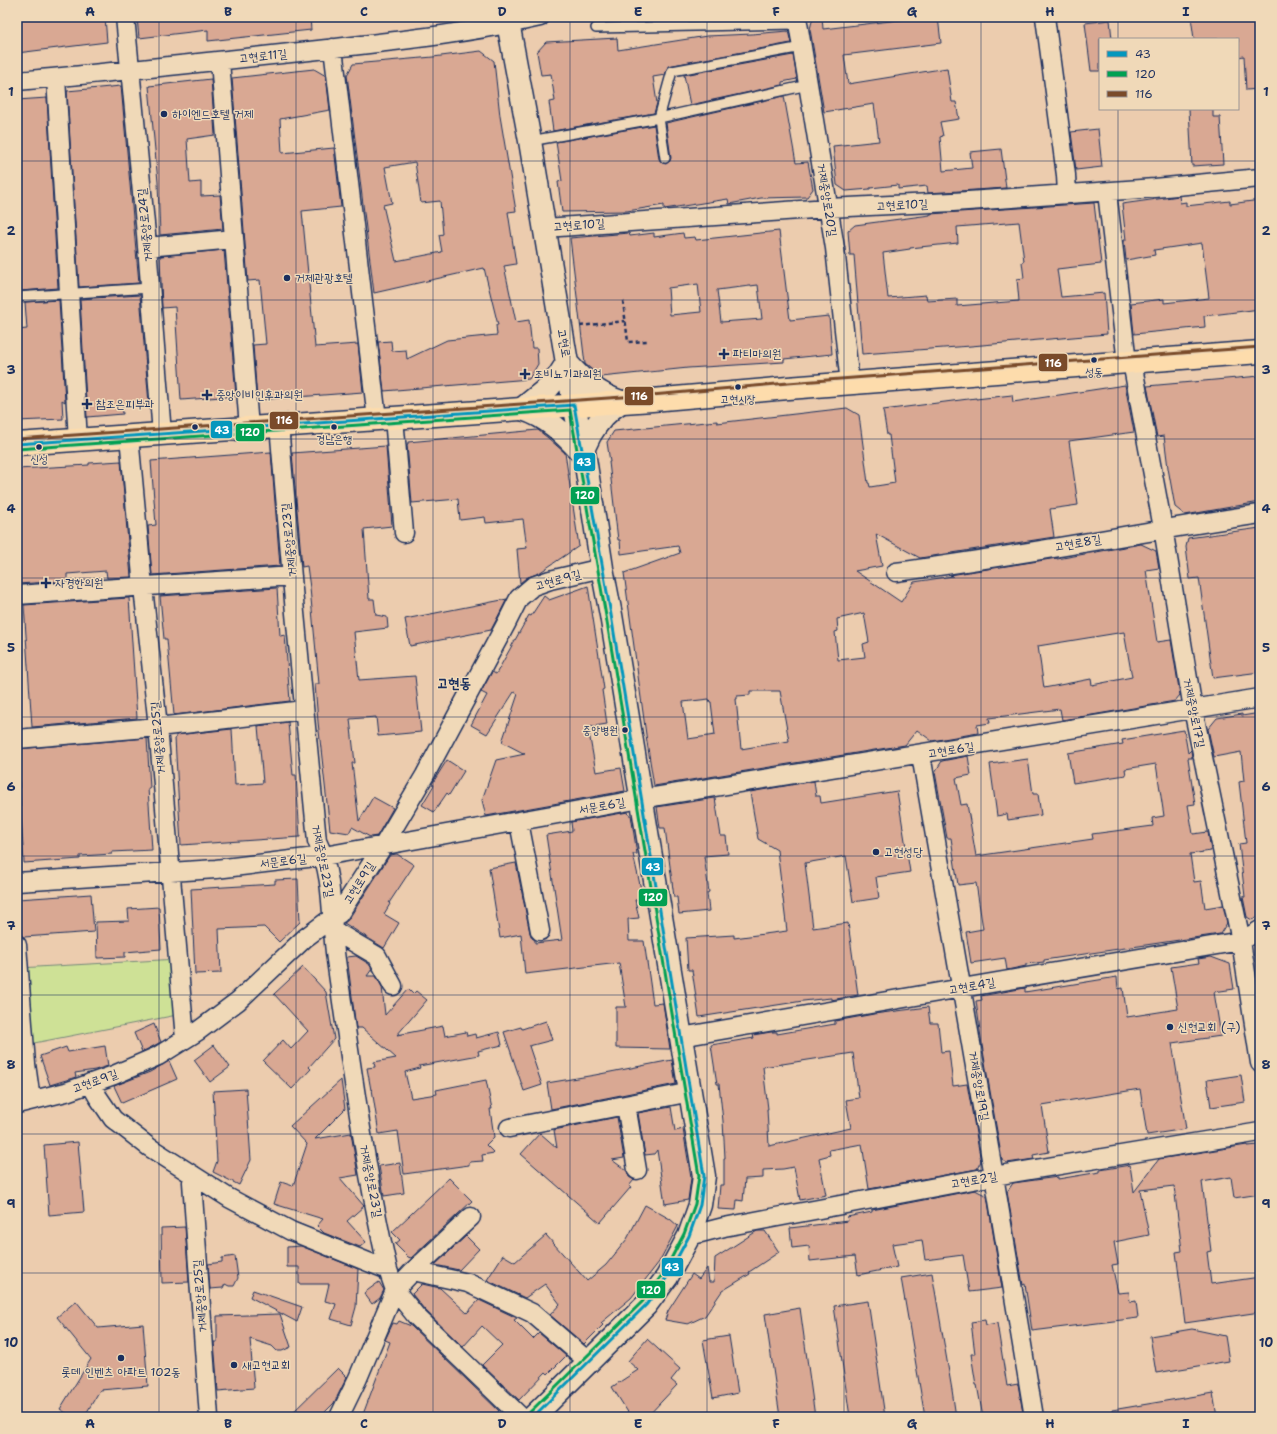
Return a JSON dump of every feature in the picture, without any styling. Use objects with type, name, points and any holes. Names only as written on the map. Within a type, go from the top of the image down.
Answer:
[{"type":"main road","points":[[17,444],[621,402],[1260,352]]},
{"type":"street","name":"거제중앙로24길","points":[[125,17],[147,247],[162,434]]},
{"type":"street","name":"고현로11길","points":[[17,81],[220,61],[449,35],[507,21],[540,17]]},
{"type":"street","points":[[1045,17],[1065,167],[1067,194]]},
{"type":"street","name":"거제중앙로20길","points":[[798,20],[835,248],[850,384]]},
{"type":"street","name":"고현로","points":[[507,21],[530,141],[574,405],[584,452],[602,568],[704,1176],[700,1205],[689,1236],[666,1277],[646,1305],[533,1417]]},
{"type":"street","points":[[333,48],[385,419],[404,533]]},
{"type":"street","points":[[220,61],[249,428]]},
{"type":"street","points":[[56,78],[78,440]]},
{"type":"street","name":"고현로10길","points":[[544,228],[828,208],[1107,192],[1260,178]]},
{"type":"street","name":"거제중앙로17길","points":[[1107,192],[1130,363],[1163,528],[1193,709],[1241,941],[1254,990],[1260,1063]]},
{"type":"street","points":[[147,247],[234,239]]},
{"type":"street","points":[[522,409],[549,387],[567,363],[590,386],[610,398],[621,402]]},
{"type":"street","points":[[522,409],[552,423],[584,452],[590,436],[600,420],[611,408],[621,402]]},
{"type":"street","name":"거제중앙로23길","points":[[279,425],[317,841],[324,856],[335,951],[363,1140],[388,1270],[394,1290],[416,1316],[521,1417]]},
{"type":"street","name":"거제중앙로25길","points":[[129,436],[158,727],[185,1039]]},
{"type":"street","name":"고현로8길","points":[[896,572],[974,562],[1163,528],[1260,514]]},
{"type":"street","name":"고현로9길","points":[[24,1102],[66,1092],[114,1075],[158,1056],[185,1039],[238,1001],[305,938],[333,924],[383,846],[425,774],[519,598],[533,586],[544,582],[602,568]]},
{"type":"street","points":[[17,595],[292,576]]},
{"type":"street","name":"고현로6길","points":[[641,799],[921,755],[1260,698]]},
{"type":"street","points":[[17,739],[158,727],[304,710]]},
{"type":"street","name":"거제중앙로19길","points":[[921,755],[962,988],[1034,1417]]},
{"type":"street","name":"서문로6길","points":[[17,882],[250,866],[383,846],[641,799]]},
{"type":"street","points":[[519,822],[540,931]]},
{"type":"street","points":[[333,924],[377,956],[393,986]]},
{"type":"street","name":"고현로4길","points":[[681,1037],[1241,941],[1260,930]]},
{"type":"street","points":[[17,945],[26,1064],[24,1102]]},
{"type":"street","points":[[90,1083],[98,1098],[113,1119],[148,1147],[229,1198],[291,1231],[388,1270]]},
{"type":"street","points":[[509,1128],[691,1092]]},
{"type":"street","points":[[626,1105],[636,1170]]},
{"type":"street","name":"고현로2길","points":[[689,1236],[724,1227],[994,1176],[1260,1132]]},
{"type":"street","name":"거제중앙로25길","points":[[193,1175],[192,1182],[209,1417]]},
{"type":"street","points":[[338,1417],[358,1378],[394,1290],[471,1217]]},
{"type":"street","points":[[413,1271],[468,1283],[532,1313],[589,1362]]},
{"type":"lane","points":[[596,28],[798,20]]},
{"type":"lane","points":[[665,158],[659,118],[672,71],[802,47]]},
{"type":"lane","points":[[530,141],[659,118],[808,85]]},
{"type":"lane","points":[[17,297],[150,288]]},
{"type":"path","points":[[623,301],[628,342],[649,341]]},
{"type":"path","points":[[561,328],[625,321]]},
{"type":"green space","points":[[178,959],[182,1014],[24,1045],[19,968]]},
{"type":"building","points":[[17,17],[105,17],[107,42],[17,53]]},
{"type":"building","points":[[137,17],[310,17],[311,30],[208,41],[208,30],[139,38]]},
{"type":"building","points":[[813,17],[822,17],[823,29],[925,17],[938,17],[941,43],[844,55],[848,84],[947,68],[952,102],[956,102],[959,119],[940,122],[943,136],[940,137],[943,171],[972,168],[970,152],[1001,149],[1006,188],[928,193],[927,186],[898,189],[898,185],[846,191],[837,185],[833,146],[879,141],[874,104],[824,112],[810,29]]},
{"type":"building","points":[[1191,17],[1260,17],[1260,89],[1246,90],[1244,56],[1239,57],[1239,38],[1194,38]]},
{"type":"building","points":[[1110,20],[1112,38],[1099,38],[1099,71],[1091,71],[1085,23]]},
{"type":"building","points":[[788,31],[791,43],[668,66],[665,75],[653,77],[657,103],[654,113],[553,131],[549,102],[555,101],[551,74],[541,75],[537,52],[546,42],[617,38],[618,50],[707,36]]},
{"type":"building","points":[[481,51],[494,61],[500,116],[516,211],[508,212],[516,264],[504,266],[516,322],[529,320],[532,348],[537,348],[538,364],[529,379],[384,391],[378,342],[391,341],[392,351],[406,350],[407,359],[447,340],[497,335],[496,325],[498,325],[484,268],[374,293],[347,75],[353,64]],"holes":[[[415,162],[421,203],[440,201],[443,234],[439,235],[442,252],[396,261],[383,205],[392,203],[385,167]]]},
{"type":"building","points":[[793,55],[797,79],[782,82],[782,85],[690,105],[684,75]]},
{"type":"building","points":[[314,69],[326,76],[330,110],[280,119],[282,153],[334,148],[341,207],[302,211],[315,347],[358,344],[363,392],[257,400],[253,345],[266,344],[260,280],[248,281],[232,78]]},
{"type":"building","points":[[211,79],[215,135],[187,139],[190,183],[201,182],[201,196],[220,195],[223,229],[160,235],[158,182],[149,86]]},
{"type":"building","points":[[121,86],[139,283],[79,287],[67,91]]},
{"type":"building","points":[[784,96],[796,163],[808,162],[813,189],[807,197],[761,198],[729,204],[728,199],[664,209],[664,205],[627,211],[562,212],[558,182],[562,181],[556,142],[654,125],[659,159],[662,163],[666,164],[671,158],[666,123]]},
{"type":"building","points":[[47,98],[58,288],[20,291],[17,256],[17,100]]},
{"type":"building","points":[[1189,110],[1213,110],[1213,117],[1220,117],[1223,164],[1192,166]]},
{"type":"building","points":[[1098,129],[1102,167],[1076,170],[1071,132]]},
{"type":"building","points":[[1179,196],[1180,203],[1186,202],[1186,206],[1230,201],[1230,204],[1260,200],[1260,309],[1204,316],[1205,327],[1134,334],[1131,303],[1164,299],[1164,303],[1209,298],[1202,243],[1154,250],[1155,255],[1126,260],[1124,240],[1126,240],[1122,204]]},
{"type":"building","points":[[1094,203],[1101,264],[1057,269],[1061,297],[1104,293],[1107,334],[862,354],[854,255],[850,255],[848,231],[855,225],[930,214]],"holes":[[[1019,222],[1024,261],[1022,262],[1024,278],[1017,279],[1019,301],[957,306],[957,299],[927,301],[926,295],[888,298],[883,253],[910,248],[958,243],[957,227]]]},
{"type":"building","points":[[779,231],[790,320],[829,316],[832,354],[784,359],[784,362],[688,368],[601,377],[585,364],[570,238],[629,233],[630,236],[654,233],[654,237],[683,233],[684,238],[695,237],[696,240]],"holes":[[[698,284],[701,312],[670,315],[668,288]],[[758,285],[762,319],[721,322],[717,290]]]},
{"type":"building","points":[[224,250],[236,396],[181,400],[175,307],[162,308],[160,256]]},
{"type":"building","points":[[140,295],[149,404],[122,406],[123,414],[87,417],[80,299]]},
{"type":"building","points":[[59,300],[65,402],[62,400],[63,419],[17,421],[17,330],[27,329],[25,302]]},
{"type":"building","points":[[1260,376],[1260,502],[1185,515],[1175,507],[1164,436],[1157,437],[1147,386]]},
{"type":"building","points":[[1125,385],[1134,432],[1069,441],[1078,505],[1050,509],[1054,537],[920,558],[876,534],[882,566],[855,571],[901,602],[914,582],[1141,544],[1156,551],[1159,568],[1146,570],[1157,642],[1171,640],[1180,695],[1175,701],[1062,720],[1060,709],[989,718],[990,723],[977,725],[978,733],[932,741],[917,730],[905,745],[654,786],[624,573],[680,553],[678,546],[621,554],[620,540],[618,540],[607,442],[614,431],[717,421],[717,423],[847,408],[859,415],[868,483],[870,487],[895,483],[889,435],[887,435],[883,410],[1012,395],[1013,402]],"holes":[[[864,613],[869,642],[863,644],[865,657],[838,660],[835,632],[838,631],[837,619]],[[1124,632],[1132,677],[1092,685],[1091,679],[1044,688],[1038,646]],[[750,691],[780,691],[789,741],[741,749],[736,699],[737,696],[750,695]],[[709,699],[711,702],[715,735],[688,739],[683,702]]]},
{"type":"building","points":[[538,430],[565,453],[579,546],[539,573],[526,578],[520,583],[517,549],[527,548],[523,519],[486,523],[485,517],[460,520],[458,499],[412,503],[407,444],[408,442]]},
{"type":"building","points":[[386,446],[392,526],[364,529],[369,599],[374,599],[376,615],[387,617],[388,628],[354,632],[359,680],[415,676],[421,732],[378,736],[376,717],[350,719],[355,763],[352,763],[359,821],[373,797],[393,808],[377,836],[370,837],[352,827],[349,833],[330,830],[318,722],[315,684],[319,684],[310,588],[307,566],[302,567],[292,453]]},
{"type":"building","points":[[271,452],[280,566],[152,575],[148,526],[156,525],[151,461]]},
{"type":"building","points":[[121,461],[131,577],[107,578],[106,571],[67,574],[67,581],[17,584],[17,469],[89,465],[89,463]]},
{"type":"building","points":[[1260,528],[1260,672],[1213,678],[1199,578],[1190,579],[1186,547],[1188,538]]},
{"type":"building","points":[[588,586],[604,689],[602,690],[607,724],[588,727],[596,772],[621,768],[625,791],[486,816],[482,800],[496,760],[525,754],[502,742],[518,694],[514,692],[487,734],[471,725],[487,695],[481,692],[492,672],[496,674],[529,615],[531,616],[544,596],[549,600]]},
{"type":"building","points":[[277,588],[280,636],[285,635],[290,701],[174,715],[167,639],[164,639],[160,596]]},
{"type":"building","points":[[129,598],[137,718],[32,727],[24,605]]},
{"type":"building","points":[[507,599],[491,630],[410,646],[405,619]]},
{"type":"building","points":[[1260,713],[1260,915],[1252,920],[1247,917],[1243,897],[1245,897],[1239,844],[1246,843],[1239,782],[1244,781],[1241,752],[1214,757],[1208,729],[1217,718]]},
{"type":"building","points":[[288,722],[293,775],[296,775],[300,837],[181,845],[176,735],[232,729],[235,785],[263,783],[258,726]]},
{"type":"building","points":[[1184,730],[1188,753],[1191,750],[1192,758],[1188,758],[1195,804],[1188,805],[1193,834],[1208,832],[1211,851],[1190,854],[1194,882],[1201,881],[1205,908],[1223,905],[1227,923],[1220,934],[1044,960],[1044,962],[1026,964],[1026,966],[1007,970],[1005,958],[971,963],[966,932],[983,929],[976,883],[958,885],[951,838],[947,838],[935,772],[942,761],[968,756],[971,775],[956,778],[961,805],[967,804],[976,856],[1093,839],[1092,834],[1153,826],[1152,818],[1164,816],[1156,764],[1125,769],[1126,775],[1073,783],[1068,753],[1123,744],[1122,740]]},
{"type":"building","points":[[147,738],[150,788],[148,788],[152,850],[112,852],[112,854],[80,856],[80,859],[24,863],[17,749]]},
{"type":"building","points":[[1028,759],[1033,794],[1038,794],[1041,815],[1008,820],[1007,814],[997,816],[990,764]]},
{"type":"building","points":[[447,760],[464,771],[449,795],[447,793],[434,812],[422,805],[434,785],[432,784]]},
{"type":"building","points":[[814,781],[816,796],[820,796],[821,803],[897,791],[910,872],[876,877],[879,898],[853,902],[846,856],[805,863],[813,928],[848,923],[858,995],[831,1000],[831,998],[803,1001],[699,1017],[692,970],[688,970],[686,938],[734,935],[734,938],[787,931],[777,850],[758,839],[750,792]]},
{"type":"building","points":[[715,798],[721,836],[726,836],[728,854],[704,856],[709,892],[707,893],[709,911],[679,914],[677,897],[674,897],[665,828],[660,828],[657,807]]},
{"type":"building","points":[[628,812],[629,815],[631,815],[637,854],[633,854],[643,898],[635,900],[639,918],[628,919],[629,941],[644,941],[653,1004],[663,1003],[670,1049],[616,1048],[616,1007],[626,1007],[619,963],[525,974],[521,934],[500,938],[489,868],[516,863],[532,938],[535,940],[535,943],[562,940],[546,835],[572,831],[571,822]]},
{"type":"building","points":[[397,854],[414,865],[389,903],[390,904],[384,914],[399,923],[384,948],[344,923],[348,920],[390,855]]},
{"type":"building","points":[[298,879],[300,922],[279,942],[264,927],[219,929],[221,973],[195,974],[191,889],[275,884],[275,880]]},
{"type":"building","points":[[91,894],[94,932],[24,937],[21,935],[18,899]]},
{"type":"building","points":[[159,907],[161,949],[125,952],[125,957],[97,958],[96,922],[129,921],[128,909]]},
{"type":"building","points":[[356,956],[369,964],[372,969],[367,976],[376,976],[382,987],[385,1015],[408,989],[413,994],[416,991],[427,1000],[397,1035],[443,1026],[445,1036],[466,1032],[467,1036],[475,1034],[476,1038],[499,1032],[502,1045],[478,1051],[479,1055],[419,1066],[420,1068],[405,1072],[411,1098],[437,1094],[436,1090],[486,1080],[492,1109],[490,1109],[494,1137],[486,1145],[494,1153],[482,1155],[483,1161],[469,1162],[469,1165],[404,1174],[398,1131],[379,1134],[367,1068],[375,1067],[374,1062],[396,1058],[362,1028],[356,1028],[347,957]]},
{"type":"building","points":[[1211,957],[1230,964],[1234,989],[1214,992],[1221,1036],[1172,1043],[1186,1129],[1147,1135],[1140,1089],[1042,1105],[1049,1152],[1033,1155],[1034,1159],[1007,1163],[1002,1160],[976,1001],[982,1000],[981,996],[1025,988],[1025,992],[1117,977],[1118,989],[1123,988],[1127,1017],[1178,1009],[1171,967],[1199,963],[1198,959]]},
{"type":"building","points":[[303,967],[326,992],[334,1039],[309,1067],[311,1069],[292,1089],[263,1061],[283,1040],[291,1049],[308,1031],[274,994]]},
{"type":"building","points":[[928,1007],[930,1023],[938,1023],[941,1052],[949,1051],[953,1086],[967,1084],[981,1161],[977,1169],[869,1189],[862,1144],[829,1150],[830,1155],[819,1158],[826,1195],[800,1200],[794,1167],[763,1170],[763,1178],[745,1179],[743,1201],[737,1200],[736,1210],[718,1209],[720,1185],[724,1185],[725,1158],[719,1084],[717,1084],[711,1045],[754,1038],[753,1035],[771,1032],[777,1032],[777,1034],[835,1024],[835,1021]],"holes":[[[853,1053],[859,1098],[846,1100],[851,1128],[769,1146],[768,1109],[763,1067]]]},
{"type":"building","points":[[546,1021],[552,1040],[529,1046],[542,1085],[524,1091],[504,1032],[521,1027],[522,1029]]},
{"type":"building","points":[[154,1024],[161,1042],[142,1052],[134,1033]]},
{"type":"building","points":[[214,1045],[230,1067],[210,1082],[194,1060]]},
{"type":"building","points":[[105,1046],[108,1066],[95,1070],[75,1073],[76,1077],[50,1085],[40,1056],[66,1047],[68,1052]]},
{"type":"building","points":[[672,1060],[676,1084],[551,1109],[547,1083]]},
{"type":"building","points":[[169,1061],[177,1079],[122,1103],[114,1086],[150,1072]]},
{"type":"building","points":[[1241,1075],[1245,1102],[1211,1107],[1207,1080]]},
{"type":"building","points":[[341,1080],[345,1109],[315,1139],[351,1133],[358,1175],[340,1178],[364,1206],[347,1221],[366,1242],[360,1247],[324,1233],[317,1226],[323,1219],[274,1204],[281,1182],[293,1186],[307,1144],[290,1126]]},
{"type":"building","points":[[246,1089],[251,1160],[239,1185],[213,1172],[217,1161],[213,1091]]},
{"type":"building","points":[[671,1107],[675,1131],[683,1129],[691,1178],[688,1200],[665,1204],[657,1150],[654,1154],[645,1155],[638,1113]]},
{"type":"building","points":[[617,1117],[624,1158],[612,1160],[627,1171],[629,1177],[634,1180],[629,1186],[631,1187],[600,1223],[521,1154],[540,1133],[557,1148],[554,1130]]},
{"type":"building","points":[[78,1142],[84,1212],[49,1215],[44,1145]]},
{"type":"building","points":[[1247,1145],[1260,1145],[1260,1194],[1234,1198],[1231,1177],[1202,1182],[1211,1251],[1207,1252],[1211,1284],[1260,1277],[1260,1312],[1185,1323],[1176,1252],[1182,1251],[1174,1186],[1140,1190],[1149,1235],[1114,1242],[1118,1264],[1112,1265],[1118,1293],[1129,1292],[1130,1302],[1136,1301],[1138,1318],[1032,1331],[1025,1284],[1023,1285],[1007,1192],[1013,1183],[1058,1177],[1058,1179],[1130,1165],[1134,1192],[1159,1159]]},
{"type":"building","points":[[400,1163],[404,1193],[384,1196],[379,1166]]},
{"type":"building","points":[[449,1178],[472,1201],[411,1258],[408,1257],[395,1244],[400,1240],[392,1232]]},
{"type":"building","points":[[975,1190],[987,1196],[1002,1288],[969,1292],[963,1255],[925,1260],[922,1240],[892,1244],[897,1267],[858,1275],[855,1256],[810,1261],[809,1246],[792,1248],[790,1228],[848,1221],[847,1217],[872,1212],[872,1210]]},
{"type":"building","points":[[645,1205],[670,1219],[678,1226],[659,1262],[631,1298],[601,1323],[603,1325],[584,1344],[550,1315],[560,1304],[545,1284],[525,1298],[487,1280],[503,1255],[515,1262],[546,1235],[587,1281],[606,1265],[627,1239]]},
{"type":"building","points":[[185,1227],[189,1282],[162,1283],[161,1228]]},
{"type":"building","points":[[757,1231],[765,1231],[779,1252],[749,1272],[750,1274],[722,1291],[705,1316],[688,1324],[665,1320],[668,1311],[692,1274],[699,1279],[707,1268],[709,1282],[714,1282],[715,1258]]},
{"type":"building","points":[[466,1236],[479,1249],[459,1270],[435,1265]]},
{"type":"building","points":[[301,1246],[358,1269],[356,1307],[351,1325],[331,1319],[336,1304],[325,1301],[329,1284],[299,1284],[299,1267],[287,1267],[287,1247]]},
{"type":"building","points":[[235,1256],[238,1278],[234,1286],[225,1284],[223,1288],[210,1289],[208,1264],[222,1262],[222,1258]]},
{"type":"building","points":[[932,1273],[956,1417],[925,1417],[901,1278]]},
{"type":"building","points":[[379,1282],[384,1290],[380,1298],[372,1304],[364,1293]]},
{"type":"building","points":[[422,1284],[440,1288],[467,1313],[479,1300],[517,1318],[514,1320],[533,1339],[539,1333],[566,1356],[548,1374],[546,1372],[519,1400],[482,1365],[502,1345],[482,1326],[463,1347],[424,1309],[412,1294]]},
{"type":"building","points":[[253,1290],[302,1307],[297,1322],[250,1297]]},
{"type":"building","name":"롯데 인벤츠 아파트 102동","points":[[76,1301],[98,1328],[143,1324],[148,1386],[100,1390],[84,1417],[72,1417],[60,1409],[91,1359],[57,1317]]},
{"type":"building","points":[[868,1301],[885,1417],[850,1417],[834,1306]]},
{"type":"building","points":[[800,1308],[815,1417],[780,1417],[765,1314]]},
{"type":"building","points":[[280,1314],[291,1347],[282,1351],[277,1351],[272,1346],[250,1339],[254,1388],[218,1391],[214,1342],[217,1342],[217,1316]]},
{"type":"building","points":[[985,1320],[986,1325],[997,1323],[1007,1386],[1018,1384],[1023,1413],[999,1417],[983,1417],[971,1354],[975,1354],[971,1322]]},
{"type":"building","points":[[399,1321],[411,1326],[499,1411],[493,1417],[362,1417],[390,1342],[385,1340],[393,1323],[397,1324]]},
{"type":"building","points":[[1192,1329],[1225,1336],[1229,1361],[1156,1373],[1150,1336]]},
{"type":"building","points":[[729,1336],[738,1393],[713,1398],[703,1340]]},
{"type":"building","points":[[647,1339],[680,1369],[671,1380],[677,1385],[647,1417],[631,1417],[612,1387],[638,1370],[628,1361]]},
{"type":"building","points":[[338,1368],[347,1377],[334,1403],[320,1417],[288,1417]]},
{"type":"building","points":[[1213,1393],[1217,1417],[1113,1417],[1112,1410]]},
{"type":"transit line","name":"116","points":[[17,439],[652,395],[788,383],[1260,347]]},
{"type":"transit line","name":"43","points":[[17,444],[574,405],[611,615],[704,1176],[700,1205],[689,1236],[667,1277],[646,1305],[533,1417]]},
{"type":"transit line","name":"120","points":[[17,449],[570,410],[606,616],[699,1176],[695,1204],[684,1234],[663,1274],[642,1302],[529,1413]]},
{"type":"place","name":"하이엔드호텔 거제","points":[[164,114]]},
{"type":"place","name":"거제관광호텔","points":[[287,278]]},
{"type":"place","name":"파티마의원","points":[[724,354]]},
{"type":"place","name":"성동","points":[[1094,360]]},
{"type":"place","name":"조비뇨기과의원","points":[[525,374]]},
{"type":"place","name":"고현시장","points":[[738,387]]},
{"type":"place","name":"중앙이비인후과의원","points":[[207,395]]},
{"type":"place","name":"참조은피부과","points":[[87,404]]},
{"type":"place","name":"경남은행","points":[[334,427]]},
{"type":"place","name":"신성","points":[[39,447]]},
{"type":"place","name":"자경한의원","points":[[46,583]]},
{"type":"place","name":"중앙병원","points":[[625,730]]},
{"type":"place","name":"고현성당","points":[[876,852]]},
{"type":"place","name":"신현교회 (구)","points":[[1170,1027]]},
{"type":"place","name":"롯데 인벤츠 아파트 102동","points":[[121,1358]]},
{"type":"place","name":"새고현교회","points":[[234,1365]]},
{"type":"district","name":"고현동","points":[[454,683]]}]
